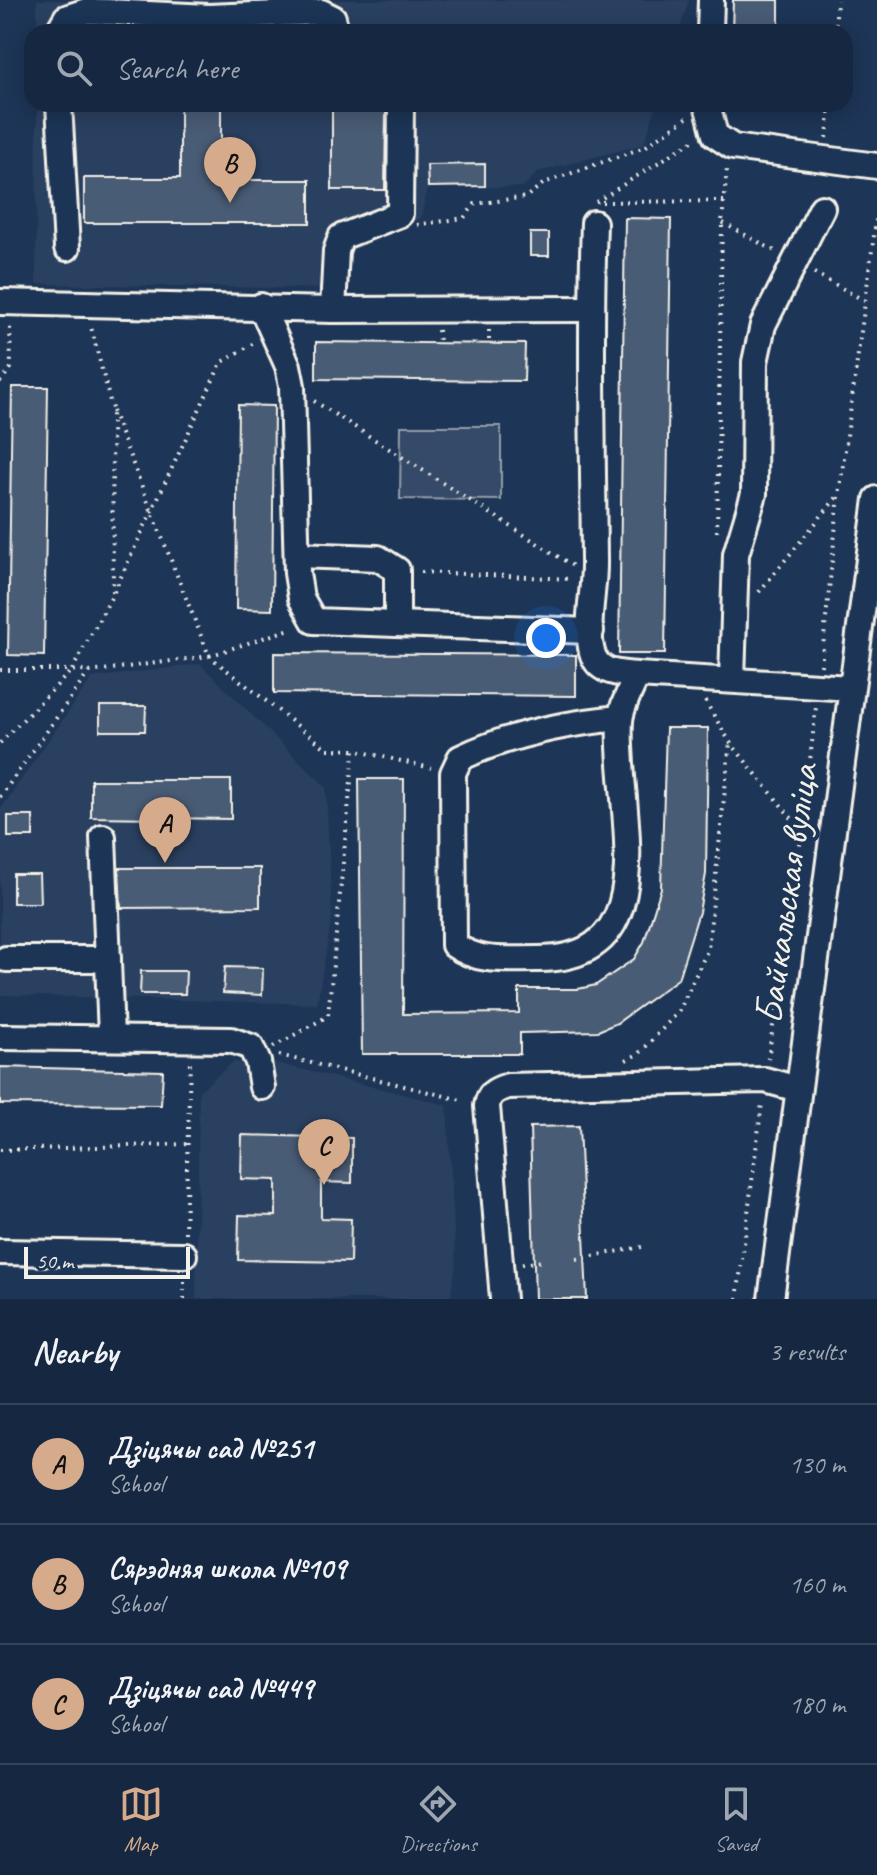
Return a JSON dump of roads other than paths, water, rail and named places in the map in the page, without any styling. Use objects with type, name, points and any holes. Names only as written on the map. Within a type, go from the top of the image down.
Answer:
[{"type":"street","points":[[710,24],[711,0]]},
{"type":"street","points":[[63,24],[66,18],[87,11],[209,17],[321,12],[333,24]]},
{"type":"street","points":[[59,112],[67,248]]},
{"type":"street","points":[[333,310],[336,251],[341,237],[400,214],[403,203],[401,112]]},
{"type":"street","points":[[710,112],[721,137],[826,160],[877,166]]},
{"type":"street","points":[[732,680],[736,554],[754,494],[755,362],[763,325],[822,208]]},
{"type":"street","points":[[594,213],[591,309],[595,580],[591,631],[592,652],[598,664],[608,672],[637,675],[851,688]]},
{"type":"street","points":[[5,302],[67,301],[85,305],[261,306],[333,310],[591,309]]},
{"type":"street","points":[[261,306],[288,366],[292,386],[301,598],[314,621],[591,631]]},
{"type":"street","name":"Байкальская вуліца","points":[[771,1299],[877,499]]},
{"type":"street","points":[[297,555],[378,558],[397,570],[397,624]]},
{"type":"street","points":[[620,718],[586,721],[483,747],[460,758],[453,773],[454,945],[472,958],[550,959],[593,946],[617,921],[629,884],[620,718],[637,675]]},
{"type":"street","points":[[103,837],[111,1037]]},
{"type":"street","points":[[6,959],[108,959]]},
{"type":"street","points":[[0,1037],[231,1040],[251,1047],[258,1062],[262,1087]]},
{"type":"street","points":[[503,1299],[487,1106],[489,1096],[508,1086],[765,1080],[798,1089]]},
{"type":"street","points":[[0,1252],[184,1255]]},
{"type":"place","name":"Сярэдняя школа №109","points":[[230,203]]},
{"type":"place","name":"Дзіцячы сад №251","points":[[165,863]]},
{"type":"place","name":"Дзіцячы сад №449","points":[[324,1185]]}]
